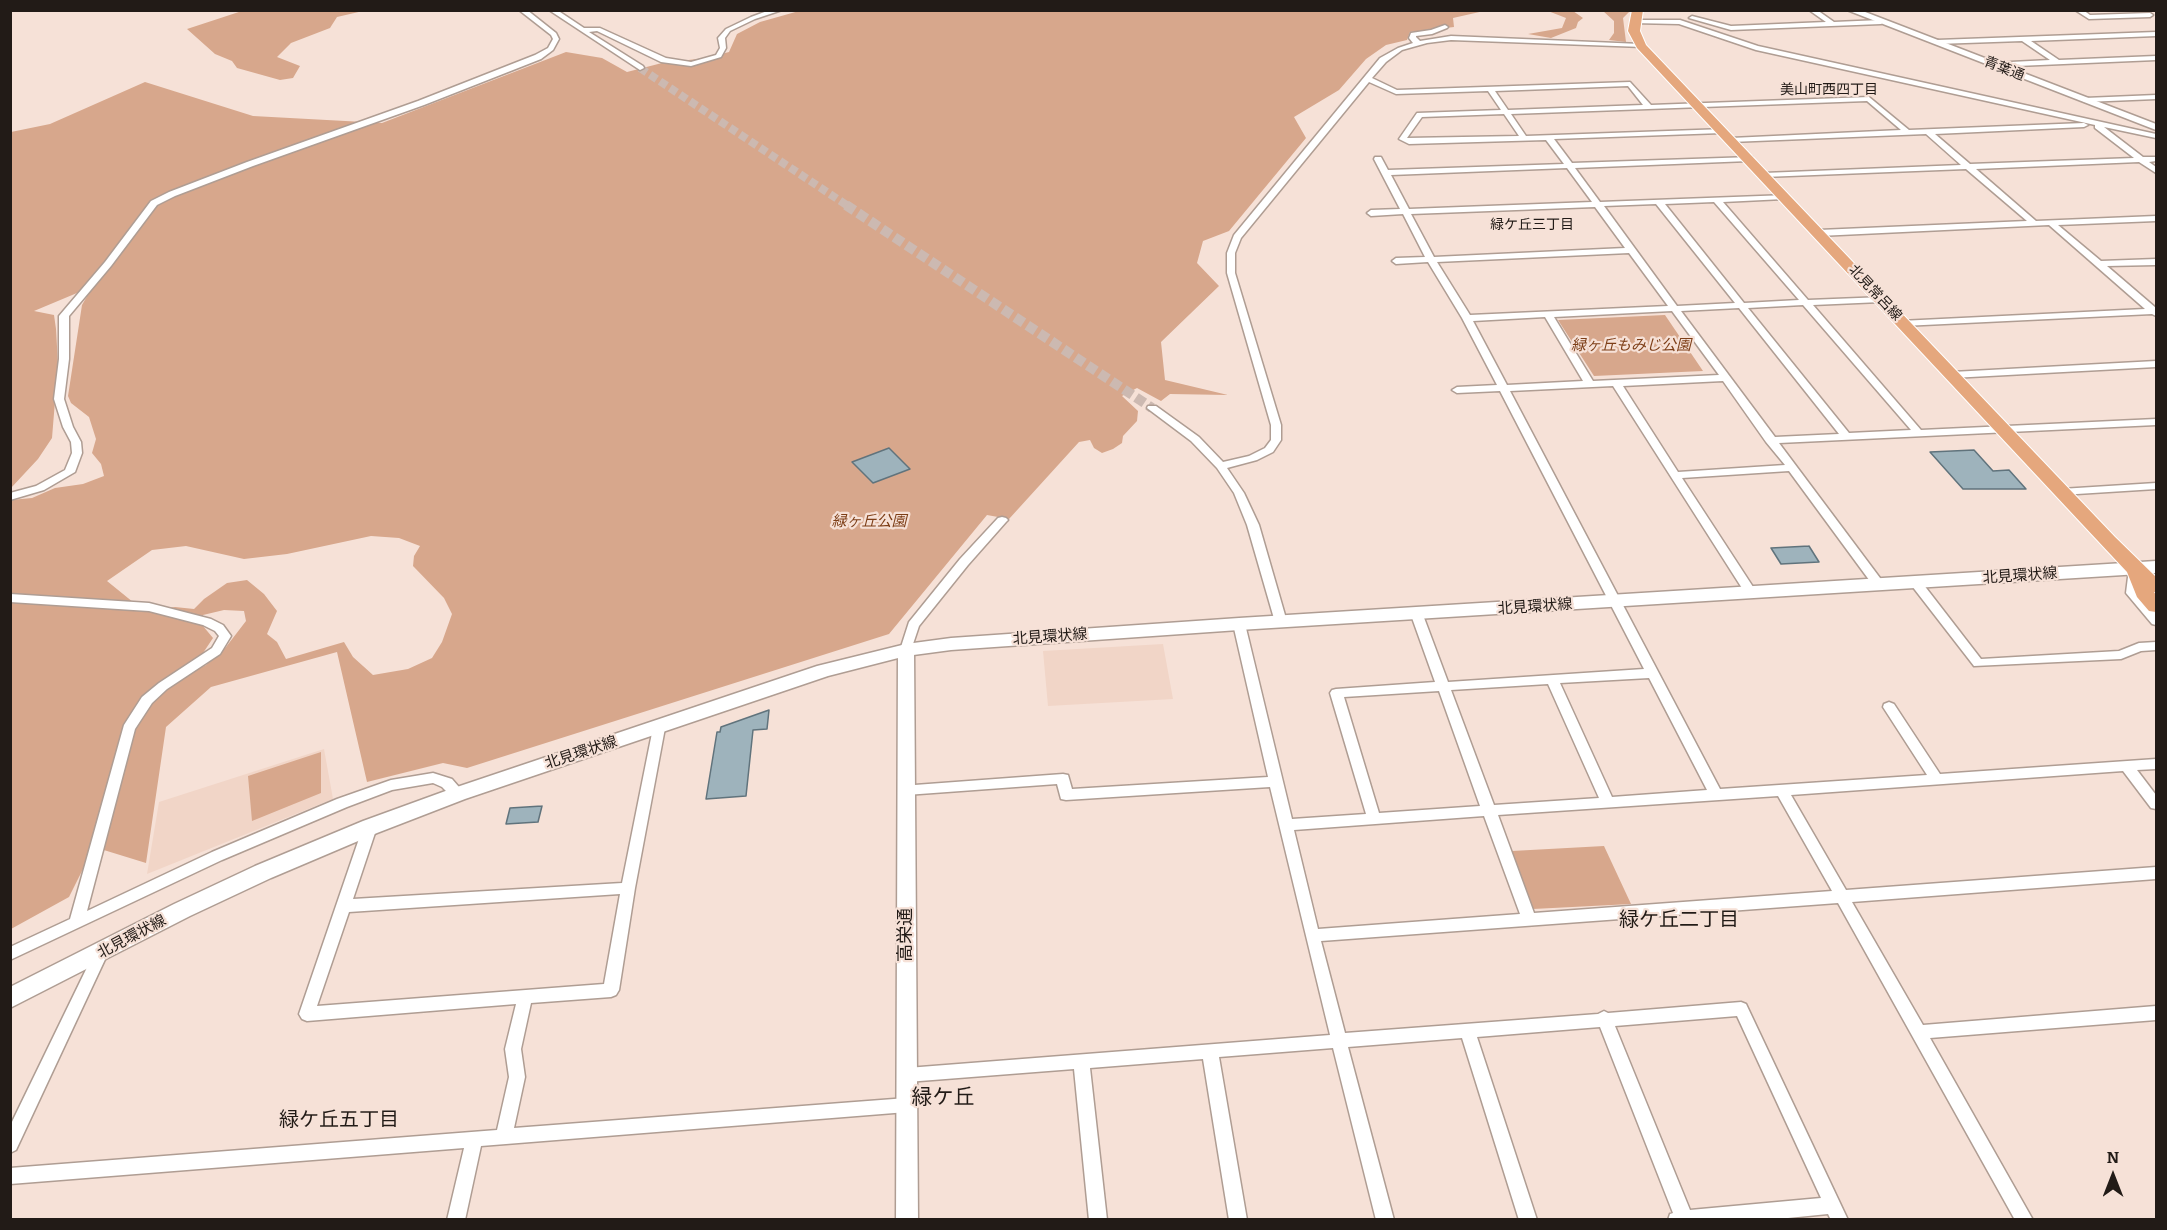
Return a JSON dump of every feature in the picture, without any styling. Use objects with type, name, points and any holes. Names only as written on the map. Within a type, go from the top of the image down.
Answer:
[{"type":"main road","name":"北見常呂線","points":[[1636,16],[1634,31],[1641,46],[2061,492],[2135,568],[2157,586]]},
{"type":"main road","name":"北見環状線","points":[[10,999],[201,901],[370,827],[458,794],[824,671],[906,651],[951,644],[1239,624],[1417,615],[2157,567]]},
{"type":"main road","name":"北見常呂線","points":[[2135,568],[2144,593],[2157,606]]},
{"type":"street","points":[[10,498],[56,481],[70,472],[74,463],[76,442],[68,427],[59,399],[64,359],[64,316],[108,264],[154,203],[250,164],[421,103],[538,57],[551,49],[556,39],[554,34],[522,10]]},
{"type":"street","points":[[552,10],[640,68]]},
{"type":"street","points":[[582,30],[598,29],[664,60],[691,64],[718,56],[723,48],[721,38],[728,30],[753,18],[779,10]]},
{"type":"street","points":[[1812,10],[1833,24]]},
{"type":"street","name":"青葉通","points":[[1851,10],[2157,127]]},
{"type":"street","points":[[2078,10],[2089,17],[2153,17]]},
{"type":"street","points":[[2143,10],[2153,17]]},
{"type":"street","points":[[1680,22],[1694,14],[1731,28],[1881,22]]},
{"type":"street","points":[[1636,16],[1680,22],[1756,48],[2157,136]]},
{"type":"street","points":[[1418,43],[1412,38],[1413,34],[1431,32],[1444,27]]},
{"type":"street","points":[[1937,42],[2157,34]]},
{"type":"street","points":[[1221,466],[1253,458],[1269,450],[1276,440],[1276,425],[1231,273],[1231,253],[1237,237],[1383,60],[1400,49],[1418,43],[1451,38],[1641,46]]},
{"type":"street","points":[[2024,39],[2057,62]]},
{"type":"street","points":[[1994,65],[2155,59]]},
{"type":"street","points":[[1367,78],[1396,92],[1630,84],[1649,107]]},
{"type":"street","points":[[1490,89],[1524,138]]},
{"type":"street","points":[[2085,100],[2157,97]]},
{"type":"street","points":[[1908,132],[1869,99],[1420,115],[1403,139],[1409,142],[1548,137],[1928,132],[2097,124],[2157,171]]},
{"type":"street","points":[[1928,132],[2035,224]]},
{"type":"street","points":[[1548,137],[1879,585]]},
{"type":"street","points":[[1378,159],[1431,259],[1467,318],[1717,796]]},
{"type":"street","points":[[1385,173],[1749,159]]},
{"type":"street","points":[[1764,175],[2157,159]]},
{"type":"street","points":[[1371,213],[1784,197]]},
{"type":"street","points":[[1716,199],[1917,431]]},
{"type":"street","points":[[1658,201],[1845,435]]},
{"type":"street","points":[[1819,233],[2157,218]]},
{"type":"street","points":[[2051,223],[2156,312]]},
{"type":"street","points":[[1396,261],[1630,250]]},
{"type":"street","points":[[2100,264],[2157,262]]},
{"type":"street","points":[[1467,318],[1881,299]]},
{"type":"street","points":[[1903,323],[2156,312]]},
{"type":"street","points":[[1548,315],[1590,384]]},
{"type":"street","points":[[1952,375],[2157,364]]},
{"type":"street","points":[[1457,390],[1724,378]]},
{"type":"street","points":[[1616,383],[1751,593]]},
{"type":"street","points":[[1152,408],[1195,439],[1221,466],[1239,493],[1253,525],[1281,622]]},
{"type":"street","points":[[1770,440],[1917,431],[2157,422]]},
{"type":"street","points":[[1676,475],[1792,468]]},
{"type":"street","points":[[2061,492],[2157,486]]},
{"type":"street","points":[[906,651],[913,626],[964,562],[1002,520]]},
{"type":"street","points":[[2157,580],[2135,568],[2132,593],[2157,621]]},
{"type":"street","points":[[1916,583],[1978,663],[2121,655],[2139,647],[2157,646]]},
{"type":"street","points":[[10,598],[149,607],[207,622],[219,628],[225,636],[223,643],[216,651],[163,686],[147,700],[129,728],[77,921]]},
{"type":"street","points":[[1417,615],[1529,920]]},
{"type":"street","points":[[1239,624],[1312,936],[1384,1220]]},
{"type":"street","name":"高栄通","points":[[906,651],[908,1220]]},
{"type":"street","points":[[1374,818],[1336,693],[1654,673]]},
{"type":"street","points":[[1552,680],[1608,802]]},
{"type":"street","points":[[1889,707],[1937,780]]},
{"type":"street","points":[[370,827],[307,1014],[611,990],[659,728]]},
{"type":"street","points":[[1287,825],[2157,764]]},
{"type":"street","points":[[2126,766],[2157,804]]},
{"type":"street","points":[[10,954],[217,856],[342,803],[391,785],[433,778],[447,783],[458,794]]},
{"type":"street","points":[[906,790],[1063,779],[1066,795],[1277,781]]},
{"type":"street","points":[[1783,792],[2025,1220]]},
{"type":"street","points":[[1312,936],[2157,873]]},
{"type":"street","points":[[344,906],[628,888]]},
{"type":"street","points":[[10,1145],[101,953]]},
{"type":"street","points":[[504,1136],[517,1077],[513,1049],[525,997]]},
{"type":"street","points":[[907,1075],[1081,1063],[1604,1018],[1741,1009],[1837,1212],[1682,1219],[1604,1018]]},
{"type":"street","points":[[1919,1032],[2157,1013]]},
{"type":"street","points":[[1467,1030],[1528,1220]]},
{"type":"street","points":[[1210,1052],[1238,1220]]},
{"type":"street","points":[[1081,1063],[1098,1220]]},
{"type":"street","points":[[10,1176],[907,1105]]},
{"type":"street","points":[[456,1220],[474,1139]]},
{"type":"shaded area","points":[[1163,644],[1173,699],[1048,706],[1043,651]]},
{"type":"shaded area","points":[[324,749],[333,799],[147,874],[159,802]]},
{"type":"green space","points":[[245,10],[363,11],[337,17],[330,28],[291,43],[277,57],[300,66],[293,78],[280,80],[237,68],[232,61],[215,54],[187,29]]},
{"type":"green space","name":"緑ヶ丘公園","points":[[799,11],[1484,11],[1453,18],[1454,27],[1410,32],[1407,40],[1386,45],[1366,59],[1339,90],[1294,117],[1306,138],[1229,231],[1203,241],[1197,263],[1219,286],[1161,342],[1165,380],[1228,395],[1170,394],[1161,401],[1137,388],[1122,396],[1138,411],[1137,421],[1123,436],[1122,443],[1102,453],[1094,448],[1090,440],[1079,442],[1009,519],[987,515],[889,634],[467,768],[443,763],[367,782],[337,652],[211,687],[166,727],[146,863],[94,847],[69,897],[11,929],[11,500],[32,498],[55,488],[83,484],[104,476],[101,464],[92,453],[96,439],[89,417],[71,403],[68,396],[82,305],[90,291],[77,293],[34,311],[54,315],[56,329],[58,364],[52,438],[38,459],[11,488],[11,132],[50,124],[145,82],[253,116],[382,123],[566,52],[602,58],[627,72],[662,63],[706,58],[729,52],[737,34],[760,22]],"holes":[[[371,536],[399,538],[420,546],[414,556],[413,566],[444,598],[452,614],[442,642],[432,658],[408,669],[373,675],[353,657],[344,642],[286,659],[277,642],[267,634],[277,611],[264,594],[247,580],[227,583],[194,609],[175,607],[144,611],[107,581],[152,550],[186,546],[244,559],[287,554]],[[224,610],[244,611],[246,621],[226,647],[206,665],[189,674],[176,672],[201,656],[213,638],[203,626],[203,615]]]},
{"type":"green space","points":[[1548,11],[1573,11],[1583,18],[1578,22],[1576,28],[1551,38],[1528,34],[1562,28],[1566,18]]},
{"type":"green space","points":[[1603,11],[1630,11],[1623,18],[1626,42],[1609,40],[1614,33],[1614,21]]},
{"type":"green space","name":"緑ヶ丘もみじ公園","points":[[1665,315],[1703,371],[1594,376],[1558,320]]},
{"type":"green space","points":[[321,752],[321,793],[252,821],[248,776]]},
{"type":"green space","points":[[1604,846],[1631,904],[1533,909],[1512,851]]},
{"type":"building","points":[[889,448],[910,469],[873,483],[852,462]]},
{"type":"building","points":[[1974,450],[1993,471],[2009,470],[2026,489],[1963,489],[1930,452]]},
{"type":"building","points":[[1809,546],[1819,562],[1781,564],[1771,548]]},
{"type":"building","points":[[769,710],[767,729],[753,730],[746,796],[706,799],[717,732],[720,732],[721,727]]},
{"type":"building","points":[[542,806],[538,822],[506,824],[510,808]]},
{"type":"tunnel","points":[[640,68],[848,206]]},
{"type":"tunnel","points":[[846,205],[1152,408]]},
{"type":"district","name":"美山町西四丁目","points":[[1829,90]]},
{"type":"district","name":"緑ケ丘三丁目","points":[[1532,225]]},
{"type":"district","name":"緑ケ丘二丁目","points":[[1679,920]]},
{"type":"district","name":"緑ケ丘","points":[[943,1098]]},
{"type":"district","name":"緑ケ丘五丁目","points":[[339,1120]]}]
